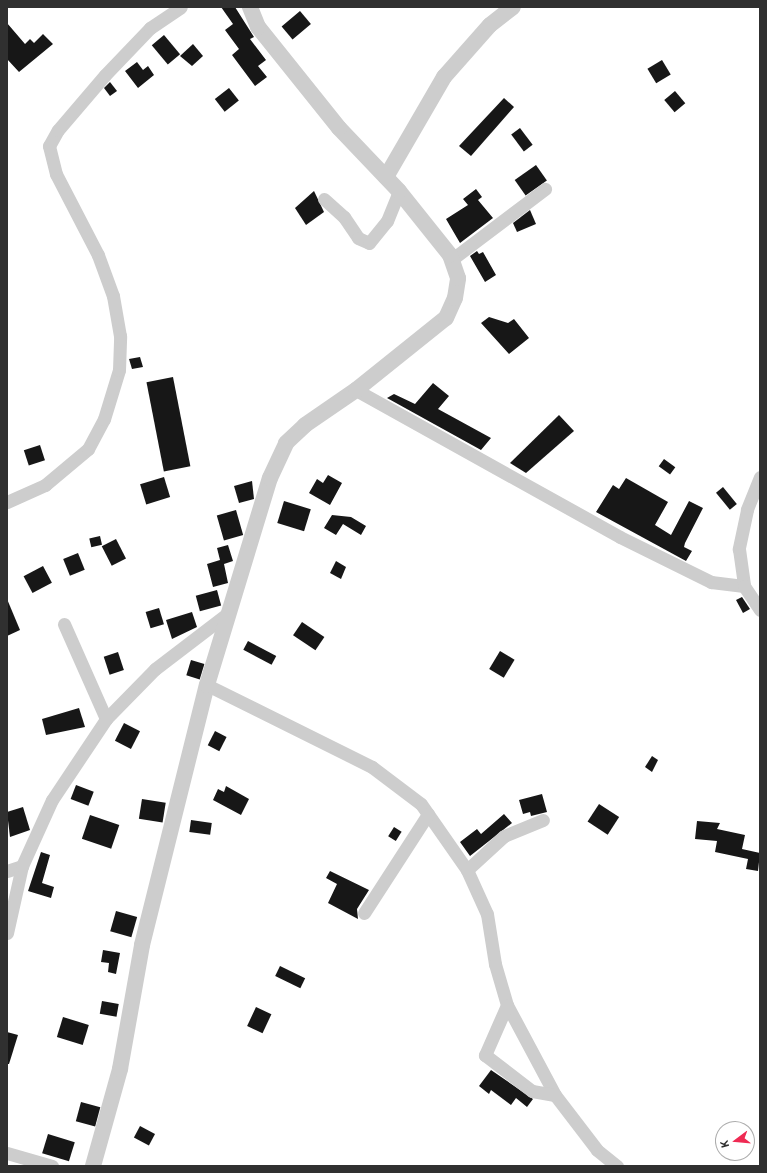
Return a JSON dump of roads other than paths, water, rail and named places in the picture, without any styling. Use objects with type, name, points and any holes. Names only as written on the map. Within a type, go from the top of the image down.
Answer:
[{"type":"street","points":[[7,502],[45,485],[88,449],[104,418],[119,370],[120,336],[113,296],[98,255],[56,174],[49,146],[58,130],[105,75],[150,28],[181,7]]},
{"type":"street","points":[[94,1166],[120,1069],[142,945],[207,685],[227,614],[270,478],[286,443],[304,425],[356,390],[446,318],[456,298],[458,278],[451,260],[399,191],[334,122],[258,27],[250,7]]},
{"type":"street","points":[[386,177],[444,77],[490,25],[513,7]]},
{"type":"street","points":[[451,260],[545,189]]},
{"type":"street","points":[[324,199],[344,216],[358,238],[369,243],[387,221],[399,191]]},
{"type":"street","points":[[356,390],[627,540],[711,582],[744,586]]},
{"type":"street","points":[[759,608],[744,586],[739,549],[747,510],[760,477]]},
{"type":"street","points":[[7,933],[22,866],[52,800],[106,719],[155,669],[227,614]]},
{"type":"street","points":[[64,624],[106,719]]},
{"type":"street","points":[[207,685],[372,767],[421,804],[467,870],[488,914],[495,964],[507,1004],[555,1095],[597,1150],[617,1166]]},
{"type":"street","points":[[364,912],[428,814]]},
{"type":"street","points":[[467,870],[504,836],[543,820]]},
{"type":"street","points":[[7,871],[22,866]]},
{"type":"street","points":[[507,1004],[484,1055],[532,1091],[555,1095]]},
{"type":"street","points":[[7,1153],[52,1166]]}]
